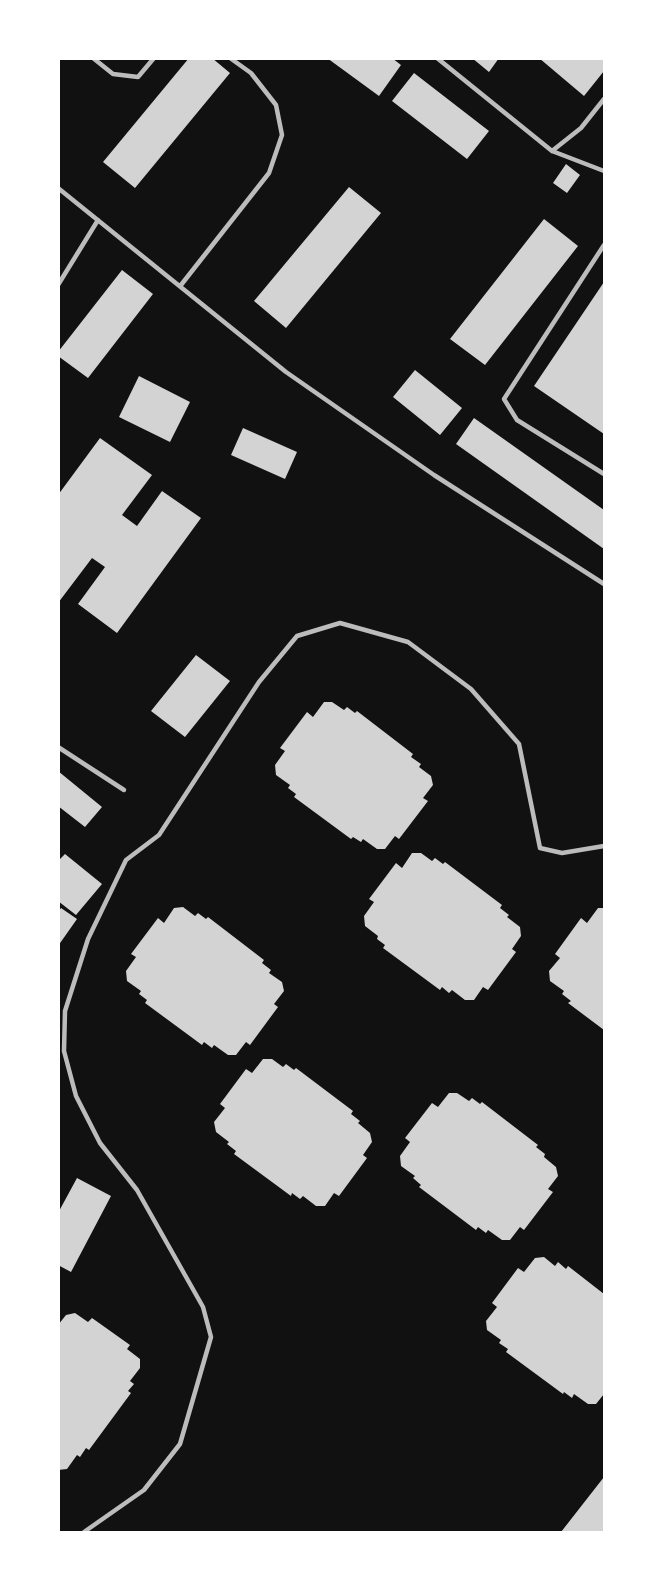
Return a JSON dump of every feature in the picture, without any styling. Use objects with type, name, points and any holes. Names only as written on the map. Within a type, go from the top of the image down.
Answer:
[{"type":"lane","points":[[93,58],[113,74],[138,77],[154,58]]},
{"type":"lane","points":[[181,285],[270,173],[282,135],[276,105],[251,73],[230,58]]},
{"type":"lane","points":[[436,58],[552,151],[604,171]]},
{"type":"lane","points":[[552,151],[581,128],[604,99]]},
{"type":"lane","points":[[58,188],[286,372],[434,475],[604,584]]},
{"type":"lane","points":[[58,285],[98,220]]},
{"type":"lane","points":[[604,245],[504,399],[517,420],[604,474]]},
{"type":"lane","points":[[84,1533],[144,1490],[180,1444],[211,1337],[197,1297],[137,1190],[100,1143],[76,1095],[64,1051],[65,1011],[88,939],[126,860],[159,835],[259,682],[297,636],[340,623],[408,642],[471,689],[519,744],[540,848],[562,853],[604,846]]},
{"type":"lane","points":[[58,747],[124,790]]},
{"type":"building","points":[[189,58],[212,58],[230,73],[135,188],[103,162]]},
{"type":"building","points":[[327,58],[392,58],[401,65],[379,96]]},
{"type":"building","points":[[472,58],[499,58],[489,72]]},
{"type":"building","points":[[539,58],[604,58],[604,71],[584,96]]},
{"type":"building","points":[[414,73],[489,131],[467,159],[392,101]]},
{"type":"building","points":[[566,164],[580,175],[567,193],[553,183]]},
{"type":"building","points":[[349,187],[381,213],[286,328],[254,301]]},
{"type":"building","points":[[544,219],[578,246],[485,365],[450,339]]},
{"type":"building","points":[[122,270],[153,294],[88,378],[58,356],[58,352]]},
{"type":"building","points":[[604,282],[604,434],[534,386]]},
{"type":"building","points":[[415,370],[462,408],[440,435],[393,397]]},
{"type":"building","points":[[139,376],[190,402],[170,442],[119,417]]},
{"type":"building","points":[[474,418],[604,510],[604,549],[456,444]]},
{"type":"building","points":[[243,428],[297,452],[285,479],[231,455]]},
{"type":"building","points":[[100,438],[152,475],[122,515],[137,526],[162,491],[201,518],[117,633],[78,604],[105,567],[92,558],[58,603],[58,495]]},
{"type":"building","points":[[196,655],[230,681],[185,737],[151,711]]},
{"type":"building","points":[[324,702],[332,702],[344,710],[347,707],[355,713],[357,711],[413,754],[411,757],[421,764],[419,767],[431,776],[433,785],[423,798],[428,801],[399,839],[395,836],[385,849],[377,849],[363,839],[361,842],[353,837],[351,839],[294,797],[296,794],[288,788],[290,785],[276,775],[275,765],[285,751],[280,748],[307,712],[313,717]]},
{"type":"building","points":[[58,771],[102,807],[85,827],[58,806]]},
{"type":"building","points":[[412,853],[421,853],[432,861],[435,858],[443,864],[445,862],[502,905],[500,908],[509,915],[507,917],[520,927],[521,936],[512,949],[516,952],[488,990],[483,987],[474,1000],[465,1000],[452,990],[449,993],[442,987],[440,990],[383,948],[385,945],[377,939],[378,936],[365,926],[364,916],[374,902],[369,899],[396,863],[402,868]]},
{"type":"building","points":[[65,854],[102,884],[76,915],[58,901],[58,861]]},
{"type":"building","points":[[183,907],[195,916],[198,913],[206,919],[208,917],[264,960],[262,963],[271,970],[269,973],[282,982],[284,991],[274,1004],[278,1007],[250,1045],[246,1042],[236,1055],[228,1055],[214,1045],[212,1048],[204,1042],[202,1045],[145,1003],[147,1000],[139,994],[141,991],[127,981],[126,971],[136,957],[131,954],[158,918],[164,923],[174,908]]},
{"type":"building","points":[[61,908],[77,919],[58,946],[58,912]]},
{"type":"building","points":[[598,908],[604,908],[604,1030],[568,1003],[571,1001],[562,994],[564,991],[550,981],[549,971],[560,958],[555,954],[581,918],[587,923]]},
{"type":"building","points":[[263,1059],[272,1059],[283,1067],[286,1064],[294,1070],[296,1068],[353,1111],[351,1114],[370,1133],[372,1142],[363,1155],[367,1158],[339,1196],[334,1193],[325,1206],[316,1206],[303,1196],[300,1199],[292,1193],[291,1196],[234,1154],[236,1151],[227,1144],[229,1142],[216,1132],[214,1122],[225,1108],[220,1104],[246,1069],[252,1073]]},
{"type":"building","points":[[449,1093],[457,1093],[469,1101],[472,1098],[480,1104],[482,1102],[538,1145],[536,1147],[545,1154],[544,1157],[556,1167],[558,1176],[548,1189],[553,1192],[524,1230],[520,1227],[510,1240],[502,1240],[488,1230],[486,1233],[478,1227],[476,1230],[419,1187],[421,1185],[413,1178],[415,1176],[401,1166],[400,1156],[410,1142],[405,1138],[432,1103],[438,1107]]},
{"type":"building","points":[[77,1178],[111,1196],[71,1272],[58,1265],[58,1213]]},
{"type":"building","points":[[544,1257],[555,1266],[558,1262],[566,1269],[568,1266],[604,1294],[604,1394],[596,1404],[588,1404],[574,1394],[572,1398],[564,1392],[563,1394],[506,1352],[508,1349],[499,1343],[501,1340],[487,1330],[486,1321],[497,1307],[492,1303],[518,1268],[524,1272],[535,1258]]},
{"type":"building","points":[[75,1313],[88,1322],[92,1318],[130,1345],[127,1349],[140,1359],[140,1368],[130,1381],[134,1384],[128,1391],[131,1393],[89,1450],[86,1448],[80,1457],[77,1455],[67,1469],[58,1470],[58,1325],[66,1315]]},
{"type":"building","points":[[604,1477],[604,1532],[561,1532]]}]
